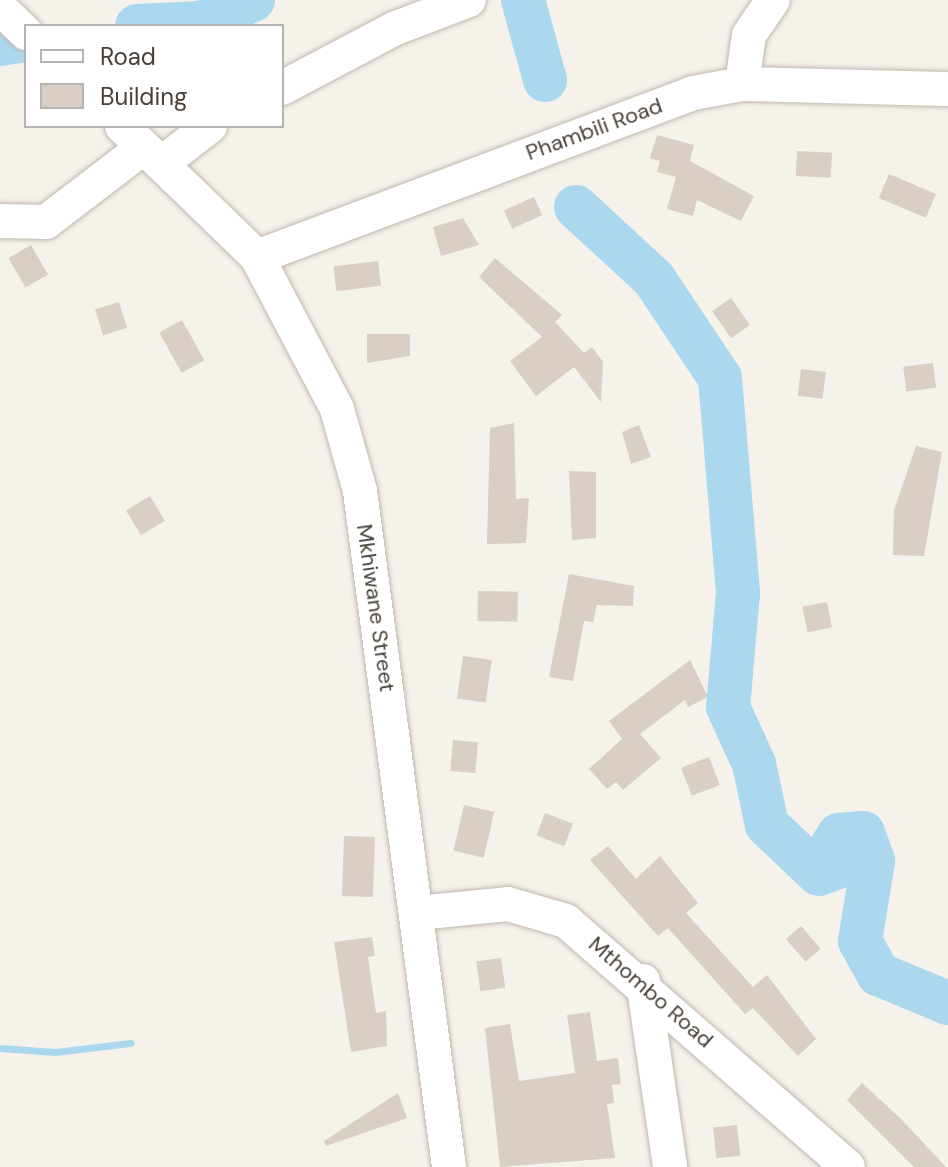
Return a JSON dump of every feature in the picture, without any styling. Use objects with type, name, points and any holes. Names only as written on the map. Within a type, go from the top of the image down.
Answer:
[{"type":"street","points":[[284,87],[396,28],[469,0]]},
{"type":"street","points":[[742,84],[749,35],[773,0]]},
{"type":"street","points":[[0,8],[24,31]]},
{"type":"street","name":"Phambili Road","points":[[257,257],[638,111],[742,84],[948,89]]},
{"type":"street","points":[[0,221],[46,222],[138,141],[200,128]]},
{"type":"street","name":"Mkhiwane Street","points":[[138,141],[257,257],[337,409],[360,491],[449,1167]]},
{"type":"street","name":"Mthombo Road","points":[[417,913],[508,904],[566,921],[643,981],[848,1167]]},
{"type":"street","points":[[643,981],[670,1167]]},
{"type":"building","points":[[657,135],[694,145],[690,161],[754,196],[741,221],[697,200],[693,216],[667,209],[676,177],[657,172],[660,161],[650,158]]},
{"type":"building","points":[[797,151],[832,153],[831,178],[796,176]]},
{"type":"building","points":[[889,174],[936,194],[926,218],[879,198]]},
{"type":"building","points":[[534,197],[542,215],[512,229],[504,210]]},
{"type":"building","points":[[463,218],[479,245],[441,256],[433,227]]},
{"type":"building","points":[[31,245],[48,274],[25,287],[8,258]]},
{"type":"building","points":[[495,258],[562,315],[555,322],[584,353],[592,347],[603,362],[601,402],[574,367],[536,396],[510,361],[542,337],[479,277]]},
{"type":"building","points":[[378,261],[381,286],[336,291],[333,266]]},
{"type":"building","points":[[731,298],[750,325],[731,338],[712,311]]},
{"type":"building","points":[[119,302],[127,328],[103,335],[95,309]]},
{"type":"building","points":[[182,320],[204,360],[182,373],[159,333]]},
{"type":"building","points":[[367,334],[410,334],[410,356],[367,363]]},
{"type":"building","points":[[933,363],[936,388],[906,391],[903,367]]},
{"type":"building","points":[[801,369],[826,372],[823,399],[798,396]]},
{"type":"building","points":[[514,423],[516,499],[529,498],[526,543],[487,544],[490,428]]},
{"type":"building","points":[[639,425],[651,457],[631,464],[622,432]]},
{"type":"building","points":[[916,446],[942,452],[924,556],[893,555],[894,510]]},
{"type":"building","points":[[569,471],[596,472],[596,538],[572,540]]},
{"type":"building","points":[[150,496],[165,521],[141,535],[126,510]]},
{"type":"building","points":[[569,574],[634,586],[633,606],[597,605],[593,622],[584,621],[573,681],[549,677]]},
{"type":"building","points":[[478,591],[518,592],[517,622],[477,621]]},
{"type":"building","points":[[827,602],[832,628],[807,632],[802,607]]},
{"type":"building","points":[[463,656],[492,660],[486,703],[457,699]]},
{"type":"building","points":[[690,660],[708,697],[688,707],[685,700],[640,734],[661,758],[623,790],[616,782],[607,789],[589,769],[622,739],[609,721]]},
{"type":"building","points":[[453,740],[478,742],[475,773],[450,771]]},
{"type":"building","points":[[709,757],[720,785],[692,796],[681,768]]},
{"type":"building","points":[[464,805],[494,812],[484,858],[453,851]]},
{"type":"building","points":[[545,813],[573,824],[564,846],[536,835]]},
{"type":"building","points":[[344,836],[375,837],[373,897],[342,896]]},
{"type":"building","points":[[608,846],[636,879],[660,856],[698,903],[686,913],[753,987],[767,975],[816,1039],[798,1056],[753,1008],[745,1014],[668,928],[658,936],[590,860]]},
{"type":"building","points":[[801,926],[821,949],[806,962],[786,939]]},
{"type":"building","points":[[372,937],[375,956],[368,957],[376,1013],[386,1011],[387,1046],[351,1052],[334,942]]},
{"type":"building","points":[[501,958],[505,988],[480,991],[476,961]]},
{"type":"building","points":[[590,1012],[597,1061],[618,1058],[621,1084],[612,1085],[614,1103],[607,1104],[615,1158],[500,1167],[485,1028],[510,1024],[519,1081],[575,1073],[567,1015]]},
{"type":"building","points":[[862,1083],[946,1167],[914,1167],[847,1100]]},
{"type":"building","points":[[398,1093],[407,1118],[326,1146],[324,1141]]},
{"type":"building","points":[[737,1125],[740,1156],[716,1158],[713,1128]]},
{"type":"waterway","points":[[180,24],[201,23],[253,0]]},
{"type":"waterway","points":[[523,0],[545,80]]},
{"type":"waterway","points":[[0,44],[24,40]]},
{"type":"waterway","points":[[576,207],[654,279],[720,378],[738,593],[728,707],[754,764],[767,825],[819,874],[837,867],[832,846],[839,835],[863,833],[873,861],[860,941],[878,974],[948,1003]]},
{"type":"waterway","points":[[0,1048],[55,1052],[130,1043]]}]
